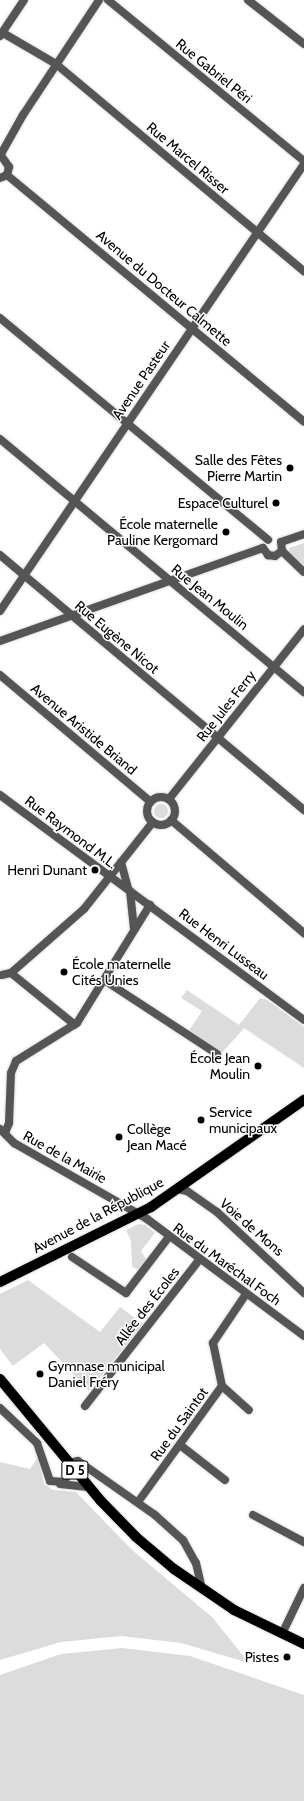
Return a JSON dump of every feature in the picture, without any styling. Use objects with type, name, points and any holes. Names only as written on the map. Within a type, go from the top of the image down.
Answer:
[{"type":"main road","name":"Avenue de la République","points":[[0,1282],[135,1214],[178,1189],[304,1100]]},
{"type":"main road","name":"D 5","points":[[0,1379],[88,1486],[136,1537],[202,1588],[282,1634],[304,1644]]},
{"type":"street","points":[[1,35],[24,0]]},
{"type":"street","points":[[3,176],[9,167],[1,154],[56,64],[99,0]]},
{"type":"street","name":"Rue Gabriel Péri","points":[[108,0],[304,161]]},
{"type":"street","points":[[248,0],[304,44]]},
{"type":"street","name":"Rue Marcel Risser","points":[[1,35],[56,64],[304,271]]},
{"type":"street","name":"Avenue Pasteur","points":[[0,611],[304,164]]},
{"type":"street","name":"Avenue du Docteur Calmette","points":[[3,176],[192,328],[304,422]]},
{"type":"street","points":[[0,318],[268,540],[281,542],[304,534]]},
{"type":"street","name":"Rue Jean Moulin","points":[[0,439],[304,692]]},
{"type":"street","points":[[0,641],[263,548],[268,540]]},
{"type":"street","points":[[281,542],[282,552],[304,572]]},
{"type":"street","points":[[263,548],[271,556],[282,552]]},
{"type":"street","name":"Rue Eugène Nicot","points":[[0,555],[304,810]]},
{"type":"street","name":"Rue Jules Ferry","points":[[169,799],[304,629]]},
{"type":"street","name":"Avenue Aristide Briand","points":[[0,675],[151,802]]},
{"type":"street","name":"Rue Raymond M.L.","points":[[0,795],[129,890]]},
{"type":"street","points":[[157,798],[169,799],[175,809],[171,820],[164,824],[152,822],[148,814],[151,802],[157,798]]},
{"type":"street","points":[[171,820],[304,933]]},
{"type":"street","points":[[1,975],[11,973],[84,909],[152,822]]},
{"type":"street","points":[[121,862],[129,890],[134,929]]},
{"type":"street","name":"Rue Henri Lusseau","points":[[129,890],[304,1020]]},
{"type":"street","points":[[3,1131],[9,1123],[11,1073],[16,1061],[75,1025],[150,905]]},
{"type":"street","points":[[11,973],[75,1025]]},
{"type":"street","points":[[104,980],[217,1054]]},
{"type":"street","name":"Rue de la Mairie","points":[[3,1131],[14,1143],[135,1214]]},
{"type":"street","name":"Voie de Mons","points":[[178,1189],[188,1191],[217,1212],[304,1293]]},
{"type":"street","name":"Rue du Maréchal Foch","points":[[135,1214],[147,1219],[168,1238],[304,1336]]},
{"type":"street","points":[[72,1257],[126,1293],[168,1238]]},
{"type":"street","name":"Allée des Écoles","points":[[85,1406],[199,1260]]},
{"type":"street","name":"Rue du Saintot","points":[[138,1502],[222,1386],[214,1343],[246,1294]]},
{"type":"street","points":[[222,1386],[249,1410]]},
{"type":"street","points":[[0,1408],[37,1443],[44,1454],[48,1477],[60,1484],[88,1486]]},
{"type":"street","points":[[180,1445],[224,1480]]},
{"type":"street","points":[[60,1484],[68,1478],[69,1463],[78,1461],[138,1502],[183,1540],[196,1563],[202,1588]]},
{"type":"street","points":[[253,1515],[304,1542]]},
{"type":"street","points":[[282,1634],[304,1588]]},
{"type":"shaded area","points":[[304,543],[304,565],[289,553],[289,548]]},
{"type":"shaded area","points":[[161,804],[166,806],[168,811],[166,816],[161,818],[156,816],[154,811],[156,806]]},
{"type":"shaded area","points":[[187,990],[239,1025],[260,998],[267,1000],[304,1027],[304,1068],[244,1028],[222,1053],[188,1032],[202,1011],[181,998]]},
{"type":"shaded area","points":[[138,1224],[145,1225],[155,1233],[141,1251],[147,1261],[140,1270],[132,1267],[131,1241],[126,1230]]},
{"type":"shaded area","points":[[28,1280],[100,1332],[120,1307],[143,1324],[89,1391],[44,1343],[13,1366],[0,1349],[0,1294]]},
{"type":"shaded area","points":[[38,1457],[44,1484],[53,1490],[76,1492],[132,1550],[212,1617],[249,1663],[181,1643],[121,1636],[61,1642],[0,1660],[0,1462],[30,1469]]},
{"type":"shaded area","points":[[122,1648],[190,1656],[304,1695],[304,1801],[0,1801],[0,1675],[61,1654]]},
{"type":"place","name":"Salle des Fêtes Pierre Martin","points":[[290,468]]},
{"type":"place","name":"Espace Culturel","points":[[276,503]]},
{"type":"place","name":"École maternelle Pauline Kergomard","points":[[226,532]]},
{"type":"place","name":"Henri Dunant","points":[[95,870]]},
{"type":"place","name":"École maternelle Cités Unies","points":[[64,972]]},
{"type":"place","name":"École Jean Moulin","points":[[258,1066]]},
{"type":"place","name":"Service municipaux","points":[[201,1120]]},
{"type":"place","name":"Collège Jean Macé","points":[[119,1137]]},
{"type":"place","name":"Gymnase municipal Daniel Fréry","points":[[40,1374]]},
{"type":"place","name":"Pistes","points":[[287,1657]]}]
